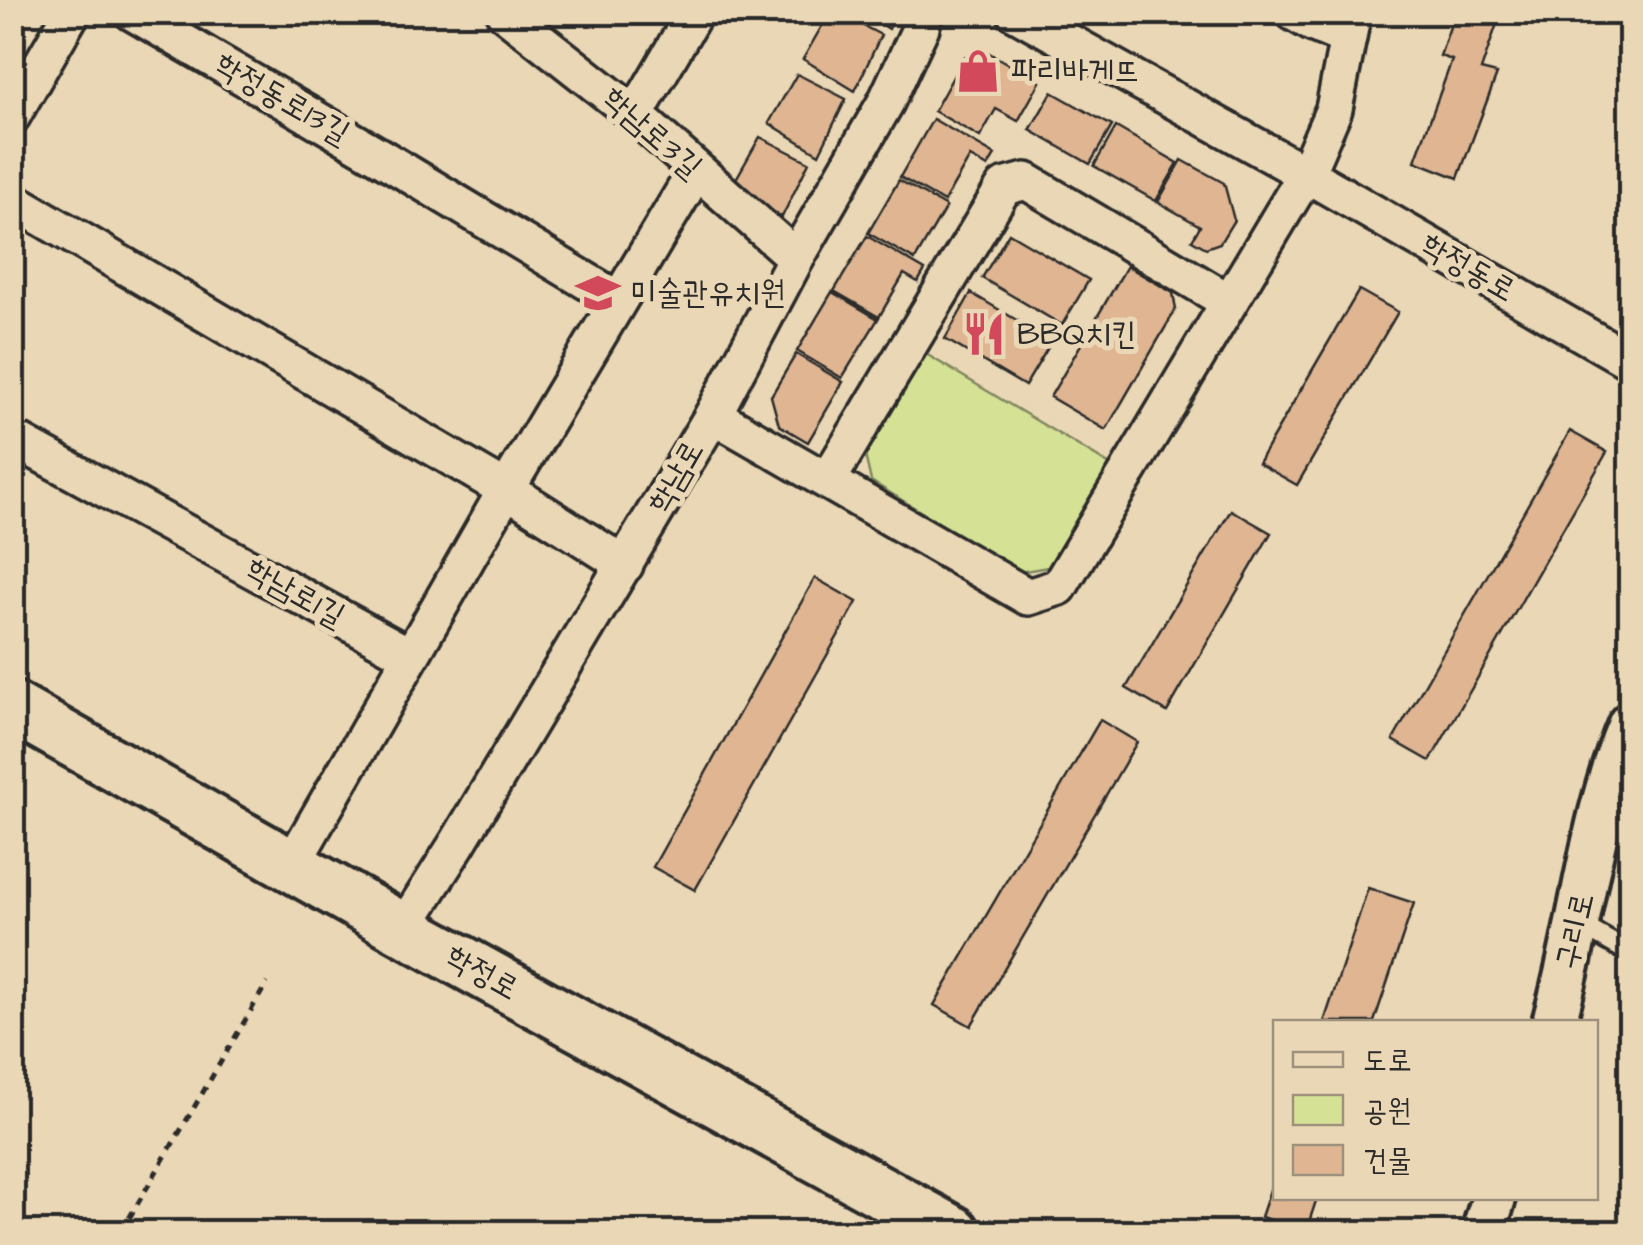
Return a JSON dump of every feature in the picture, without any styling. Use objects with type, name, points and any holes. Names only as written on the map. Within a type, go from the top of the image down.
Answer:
[{"type":"main road","name":"학정로","points":[[12,707],[403,930],[954,1232]]},
{"type":"street","points":[[12,116],[72,12]]},
{"type":"street","name":"학정동로13길","points":[[132,12],[618,300]]},
{"type":"street","name":"학남로3길","points":[[504,12],[636,116],[796,258]]},
{"type":"street","points":[[636,116],[694,12]]},
{"type":"street","name":"학남로","points":[[403,930],[713,415],[796,258],[886,102],[925,12]]},
{"type":"street","name":"학정동로","points":[[1015,12],[1630,361]]},
{"type":"street","points":[[713,415],[1028,598],[1059,587],[1306,174],[1334,109],[1350,25],[1312,23],[1294,12]]},
{"type":"street","points":[[290,866],[506,490],[696,171]]},
{"type":"street","points":[[828,480],[1004,186],[1026,181],[1229,302]]},
{"type":"street","points":[[12,200],[625,564]]},
{"type":"street","name":"학남로1길","points":[[12,438],[410,656]]},
{"type":"street","name":"구리로","points":[[1554,1020],[1598,827],[1630,724]]},
{"type":"street","points":[[1482,1232],[1493,1200]]},
{"type":"lane","points":[[1577,923],[1630,953]]},
{"type":"path","points":[[121,1232],[267,983]]},
{"type":"green space","points":[[926,354],[1110,465],[1048,567],[1019,572],[871,481],[865,455]]},
{"type":"building","points":[[830,12],[881,35],[855,91],[803,59]]},
{"type":"building","points":[[862,12],[897,12],[889,29]]},
{"type":"building","points":[[1455,12],[1501,12],[1481,70],[1497,74],[1458,178],[1415,161],[1452,60],[1440,56]]},
{"type":"building","points":[[984,50],[1040,82],[1018,121],[996,109],[980,137],[934,111],[964,57]]},
{"type":"building","points":[[797,74],[846,99],[819,154],[769,123]]},
{"type":"building","points":[[1052,92],[1112,126],[1090,164],[1030,130]]},
{"type":"building","points":[[933,119],[995,155],[988,167],[970,157],[944,202],[900,177]]},
{"type":"building","points":[[1116,127],[1178,163],[1156,201],[1094,166]]},
{"type":"building","points":[[760,137],[809,162],[782,217],[732,186]]},
{"type":"building","points":[[1182,160],[1224,183],[1234,220],[1220,243],[1206,248],[1192,240],[1200,226],[1158,202]]},
{"type":"building","points":[[899,180],[946,207],[915,260],[868,233]]},
{"type":"building","points":[[1009,233],[1089,280],[1062,325],[982,278]]},
{"type":"building","points":[[867,236],[925,270],[918,282],[904,274],[879,317],[834,291]]},
{"type":"building","points":[[1630,254],[1630,287],[1620,282]]},
{"type":"building","points":[[1127,266],[1173,293],[1176,309],[1106,430],[1050,397]]},
{"type":"building","points":[[1359,290],[1398,312],[1297,485],[1258,463]]},
{"type":"building","points":[[832,292],[878,319],[842,378],[797,351]]},
{"type":"building","points":[[971,293],[1052,341],[1025,386],[945,339]]},
{"type":"building","points":[[796,354],[843,382],[808,442],[779,425],[771,396]]},
{"type":"building","points":[[1570,431],[1607,452],[1430,761],[1393,740]]},
{"type":"building","points":[[1231,510],[1271,533],[1167,712],[1126,688]]},
{"type":"building","points":[[815,578],[857,602],[695,890],[653,867]]},
{"type":"building","points":[[1100,720],[1137,742],[971,1026],[934,1005]]},
{"type":"building","points":[[1368,888],[1414,903],[1375,1020],[1325,1020]]},
{"type":"building","points":[[1273,1181],[1273,1200],[1316,1200],[1306,1231],[1261,1217]]},
{"type":"place","name":"파리바게뜨","points":[[978,71]]},
{"type":"place","name":"미술관유치원","points":[[598,293]]},
{"type":"place","name":"BBQ치킨","points":[[984,334]]}]
